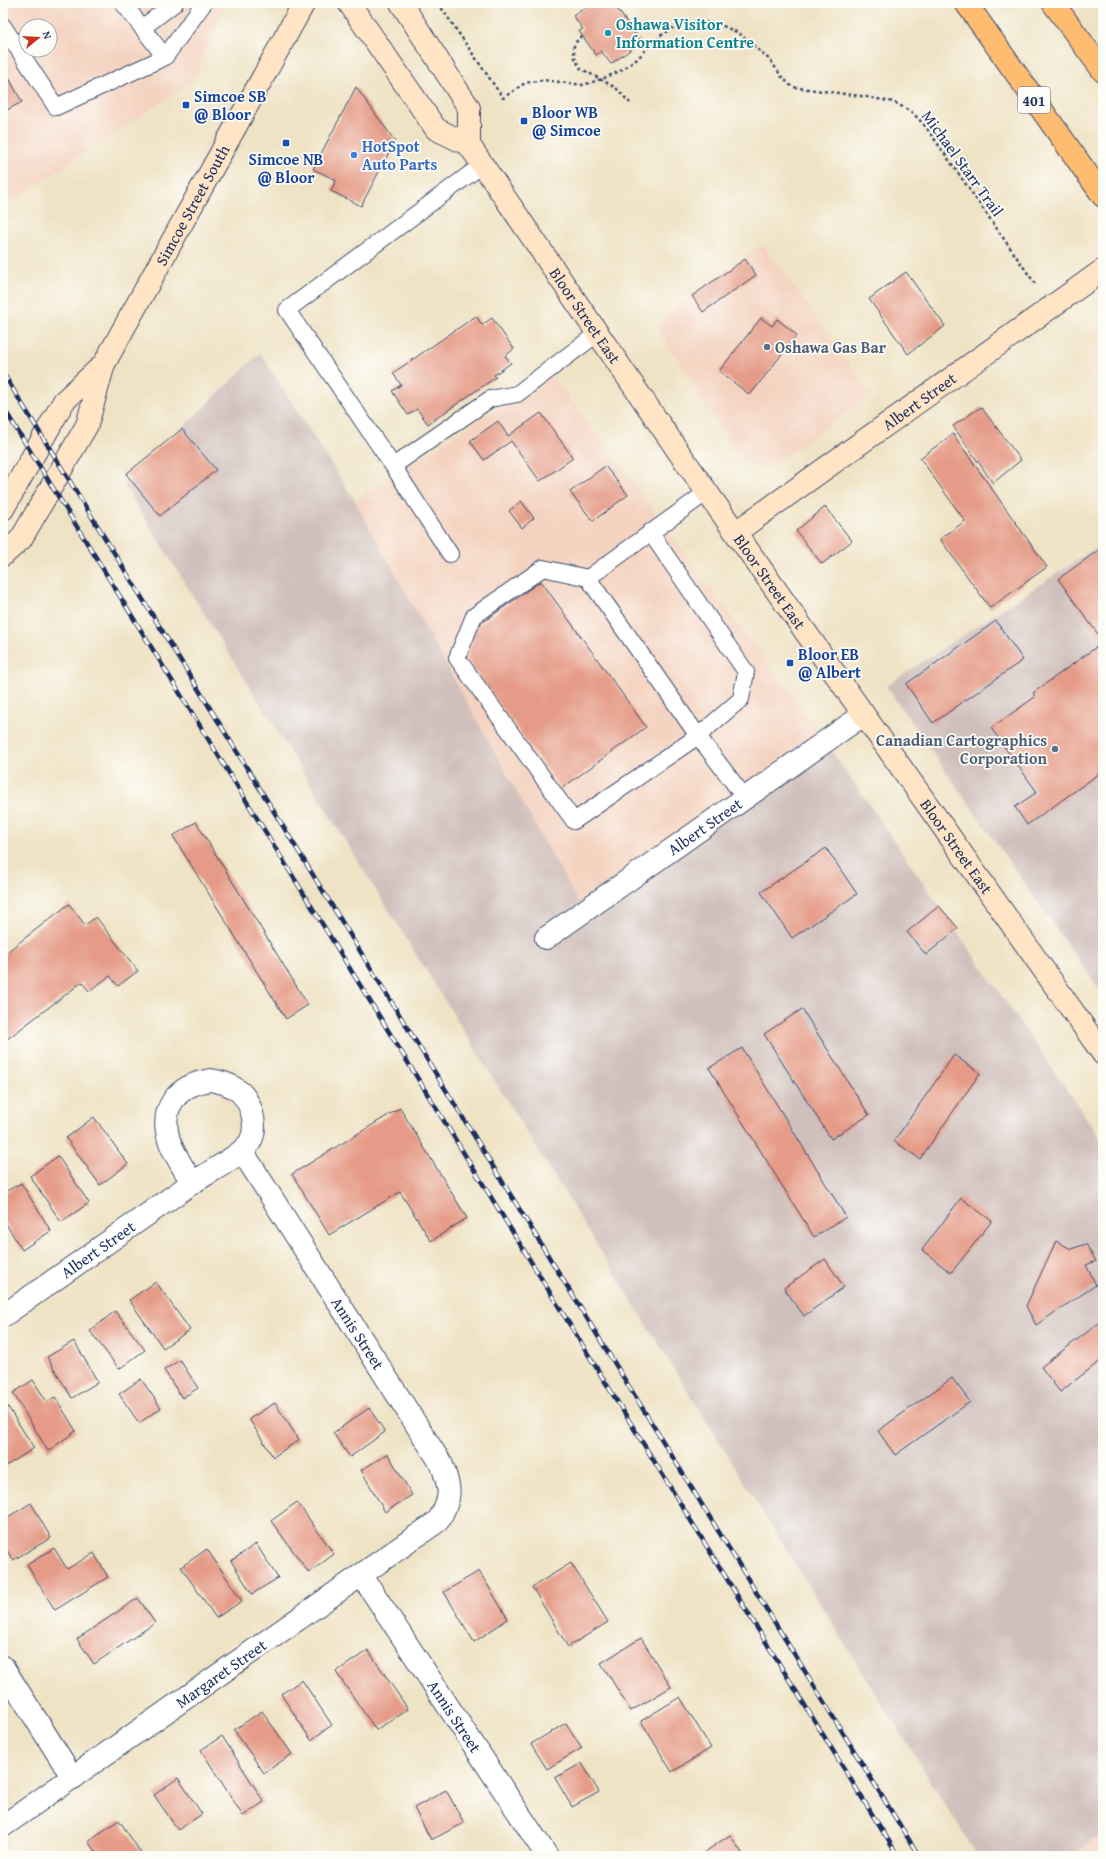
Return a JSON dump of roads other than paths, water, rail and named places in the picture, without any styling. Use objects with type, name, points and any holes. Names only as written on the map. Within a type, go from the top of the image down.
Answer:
[{"type":"highway","name":"401","points":[[966,3],[1103,196]]},
{"type":"highway","points":[[1053,3],[1103,72]]},
{"type":"main road","name":"Simcoe Street South","points":[[3,555],[21,539],[87,425],[104,364],[304,3]]},
{"type":"main road","points":[[349,3],[436,129],[469,145],[469,108],[401,3]]},
{"type":"main road","name":"Bloor Street East","points":[[469,145],[863,715],[1103,1054]]},
{"type":"main road","name":"Albert Street","points":[[736,532],[1097,274]]},
{"type":"main road","name":"Simcoe Street South","points":[[3,509],[64,401],[104,364]]},
{"type":"street","name":"Albert Street","points":[[546,938],[863,715]]},
{"type":"street","name":"Albert Street","points":[[3,1316],[192,1183],[242,1151],[250,1142],[253,1128],[252,1113],[246,1100],[237,1090],[225,1082],[210,1080],[196,1082],[183,1089],[173,1100],[167,1113],[166,1128],[170,1142],[192,1183]]},
{"type":"street","name":"Annis Street","points":[[242,1151],[442,1465],[450,1488],[446,1508],[438,1522]]},
{"type":"street","name":"Margaret Street","points":[[3,1826],[74,1778],[438,1522]]},
{"type":"street","name":"Annis Street","points":[[362,1576],[547,1856]]},
{"type":"street","points":[[3,1667],[74,1778]]},
{"type":"lane","points":[[123,3],[165,57]]},
{"type":"lane","points":[[142,28],[175,3]]},
{"type":"lane","points":[[3,26],[56,107],[165,57],[204,3]]},
{"type":"lane","points":[[450,554],[393,466],[287,310],[482,165]]},
{"type":"lane","points":[[393,466],[490,398],[517,394],[598,333]]},
{"type":"lane","points":[[588,578],[650,532],[708,492]]},
{"type":"lane","points":[[650,532],[746,672],[741,699],[698,736],[574,821],[457,658],[474,616],[543,568],[588,578],[698,736],[745,798]]},
{"type":"railway","points":[[3,373],[919,1856]]},
{"type":"railway","points":[[3,407],[898,1856]]},
{"type":"place","name":"Oshawa Visitor Information Centre","points":[[608,33]]},
{"type":"place","name":"Simcoe SB @ Bloor","points":[[186,105]]},
{"type":"place","name":"Bloor WB @ Simcoe","points":[[524,121]]},
{"type":"place","name":"Simcoe NB @ Bloor","points":[[286,143]]},
{"type":"place","name":"HotSpot Auto Parts","points":[[354,155]]},
{"type":"place","name":"Oshawa Gas Bar","points":[[767,347]]},
{"type":"place","name":"Bloor EB @ Albert","points":[[790,663]]},
{"type":"place","name":"Canadian Cartographics Corporation","points":[[1055,749]]}]
